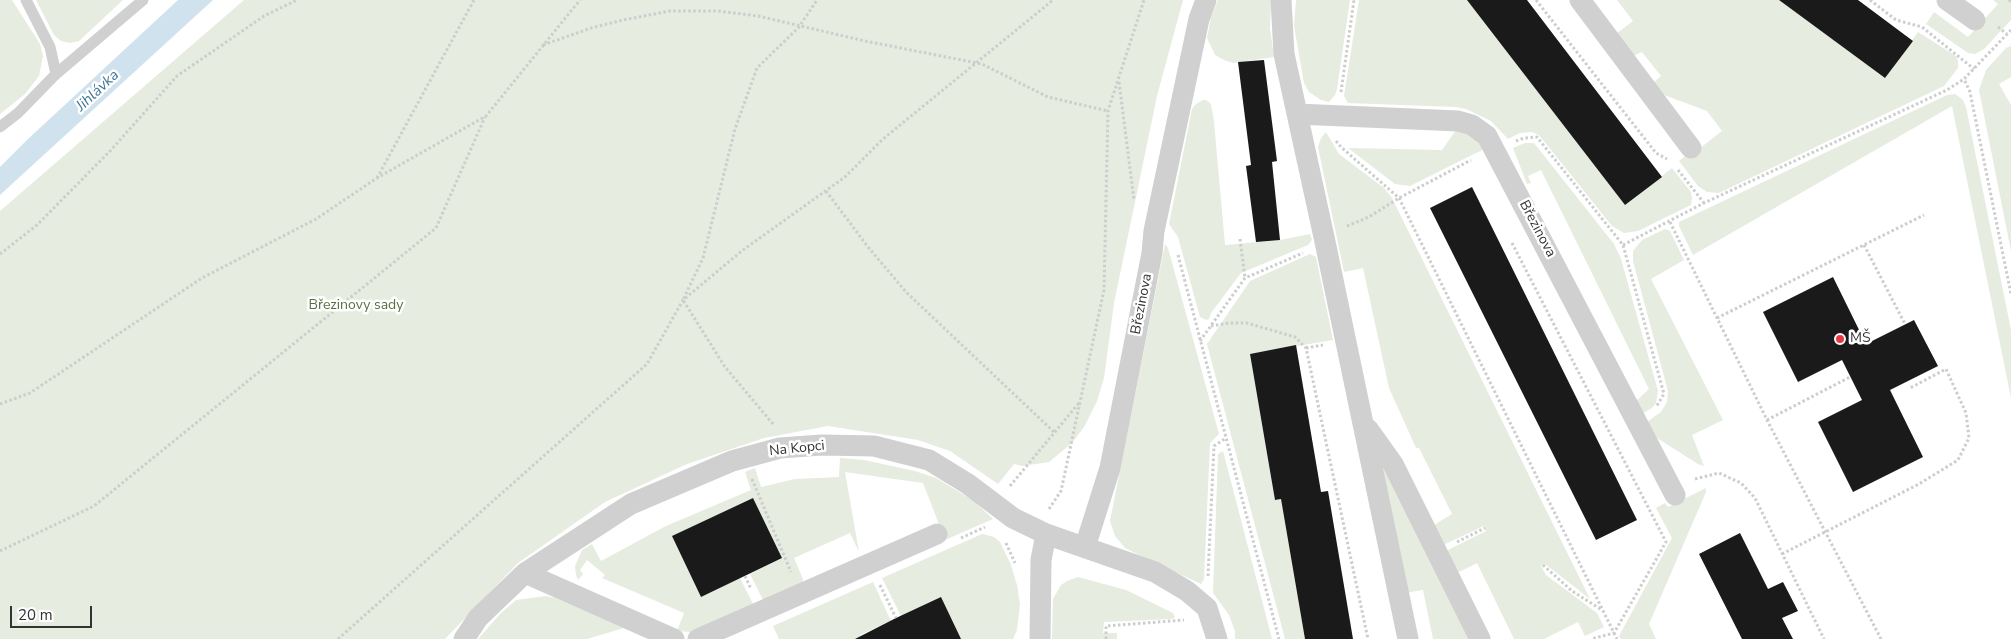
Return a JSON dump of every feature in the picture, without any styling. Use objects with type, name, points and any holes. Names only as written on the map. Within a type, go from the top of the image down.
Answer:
[{"type":"street","name":"Březinova","points":[[1085,547],[1110,468],[1152,253],[1154,231],[1199,20],[1206,0]]},
{"type":"street","points":[[1282,0],[1284,54],[1408,639]]},
{"type":"street","points":[[1580,0],[1691,148]]},
{"type":"street","points":[[1947,0],[1975,20]]},
{"type":"street","name":"Březinova","points":[[1297,114],[1458,121],[1472,125],[1487,136],[1673,490]]},
{"type":"street","points":[[1363,423],[1393,464],[1480,639]]},
{"type":"street","name":"Na Kopci","points":[[464,639],[478,618],[525,573],[631,504],[732,462],[780,448],[822,445],[874,446],[929,460],[968,484],[1013,518],[1042,532]]},
{"type":"street","points":[[1037,636],[1042,532],[1155,572],[1187,592],[1207,608],[1217,639]]},
{"type":"street","points":[[698,639],[944,538]]},
{"type":"street","points":[[525,573],[674,639]]},
{"type":"lane","points":[[26,0],[50,47],[56,74]]},
{"type":"lane","points":[[0,127],[56,74],[143,0]]},
{"type":"path","points":[[0,254],[37,225],[111,150],[176,76],[264,16],[297,0]]},
{"type":"path","points":[[377,178],[474,0]]},
{"type":"path","points":[[0,552],[94,506],[436,228],[486,116],[580,0]]},
{"type":"path","points":[[338,639],[647,364],[683,300],[703,258],[735,129],[757,68],[799,27],[817,0]]},
{"type":"path","points":[[683,300],[743,250],[845,177],[883,139],[1052,0]]},
{"type":"path","points":[[1042,532],[1061,491],[1104,290],[1108,111],[1144,0]]},
{"type":"path","points":[[1354,0],[1342,87],[1334,115],[1333,137],[1341,147],[1399,198],[1617,639]]},
{"type":"path","points":[[1536,0],[1656,153],[1673,162],[1704,203]]},
{"type":"path","points":[[1870,0],[1896,20],[1922,27],[1974,69]]},
{"type":"path","points":[[542,45],[591,28],[670,12],[718,11],[758,16],[799,27],[982,64],[1048,97],[1108,111]]},
{"type":"path","points":[[1623,245],[1704,203],[1947,90],[1964,79],[2011,30]]},
{"type":"path","points":[[1119,79],[1137,228],[1154,231]]},
{"type":"path","points":[[1964,79],[1970,92],[2011,294]]},
{"type":"path","points":[[0,404],[30,392],[202,278],[316,219],[377,178],[486,116]]},
{"type":"path","points":[[1511,142],[1537,137],[1623,245],[1664,394],[1652,411],[1611,435]]},
{"type":"path","points":[[1200,341],[1245,278],[1309,250],[1324,237],[1369,217],[1399,198],[1470,160],[1474,169]]},
{"type":"path","points":[[826,191],[868,247],[906,292],[1054,432]]},
{"type":"path","points":[[1717,318],[1924,215]]},
{"type":"path","points":[[1670,222],[1767,420],[1881,639]]},
{"type":"path","points":[[1240,239],[1245,278]]},
{"type":"path","points":[[1511,240],[1666,542],[1614,632],[1592,639]]},
{"type":"path","points":[[1864,245],[1906,324]]},
{"type":"path","points":[[1178,255],[1278,639]]},
{"type":"path","points":[[683,300],[725,367],[793,447]]},
{"type":"path","points":[[1212,326],[1229,323],[1247,323],[1295,337],[1306,348],[1368,639]]},
{"type":"path","points":[[1782,554],[1919,484],[1958,460],[1968,438],[1966,413],[1946,369],[1910,388]]},
{"type":"path","points":[[1767,420],[1850,377]]},
{"type":"path","points":[[995,504],[1079,402]]},
{"type":"path","points":[[1207,608],[1214,446],[1226,438]]},
{"type":"path","points":[[745,458],[756,493],[791,572],[783,576]]},
{"type":"path","points":[[1641,494],[1673,490],[1719,472],[1741,483],[1755,498],[1824,639]]},
{"type":"path","points":[[944,538],[986,527]]},
{"type":"path","points":[[1005,541],[1016,566]]},
{"type":"path","points":[[1543,565],[1572,591],[1603,610]]},
{"type":"path","points":[[752,591],[760,587]]},
{"type":"path","points":[[1106,639],[1106,626],[1187,620]]},
{"type":"green space","points":[[0,0],[12,0],[40,44],[43,56],[39,76],[25,94],[0,114]]},
{"type":"green space","points":[[36,0],[123,0],[79,41],[70,43],[61,41],[54,35]]},
{"type":"green space","name":"Březinovy sady","points":[[244,0],[1183,0],[1157,96],[1114,303],[1104,378],[1097,401],[1084,427],[1072,443],[1049,462],[1022,466],[1014,464],[998,484],[950,451],[918,440],[828,426],[764,438],[687,464],[605,502],[518,563],[445,639],[0,639],[0,211]]},
{"type":"green space","points":[[1218,0],[1271,0],[1270,28],[1274,57],[1233,63],[1215,55],[1207,38],[1211,17]]},
{"type":"green space","points":[[1296,0],[1350,0],[1337,89],[1329,102],[1321,100],[1309,92],[1304,83],[1294,26]]},
{"type":"green space","points":[[1359,0],[1468,0],[1625,205],[1672,168],[1691,192],[1691,205],[1638,231],[1624,233],[1612,226],[1539,135],[1532,132],[1520,133],[1508,139],[1491,121],[1466,109],[1456,107],[1348,103],[1344,96]]},
{"type":"green space","points":[[1617,0],[1779,0],[1885,78],[1918,32],[1956,56],[1958,68],[1944,86],[1719,193],[1707,192],[1698,186],[1679,161],[1688,154],[1690,156],[1722,131],[1707,111],[1664,95],[1654,82],[1661,76],[1642,52],[1633,56],[1616,34],[1633,21]]},
{"type":"green space","points":[[1993,0],[2011,0],[2011,20],[1984,49],[1975,54],[1968,53],[1926,24],[1934,12],[1968,37],[1998,4]]},
{"type":"green space","points":[[2011,46],[2011,77],[1999,84],[2011,105],[2011,251],[1979,90],[1986,70],[2006,48]]},
{"type":"green space","points":[[1955,94],[1963,100],[1966,107],[2011,330],[2011,398],[1952,106],[1693,255],[1679,226],[1679,222],[1947,95]]},
{"type":"green space","points":[[1203,100],[1211,104],[1214,122],[1225,245],[1280,240],[1310,234],[1312,240],[1308,245],[1241,273],[1211,313],[1209,319],[1206,320],[1200,317],[1178,237],[1169,224],[1192,109]]},
{"type":"green space","points":[[1456,130],[1472,136],[1486,148],[1410,186],[1395,184],[1348,148],[1442,150]]},
{"type":"green space","points":[[1326,132],[1339,154],[1384,188],[1392,198],[1590,599],[1545,564],[1541,566],[1546,575],[1597,613],[1604,627],[1585,636],[1578,622],[1544,639],[1514,639],[1477,563],[1459,572],[1455,570],[1446,551],[1486,531],[1484,526],[1443,545],[1434,525],[1452,514],[1419,448],[1416,448],[1389,388],[1363,268],[1344,272],[1318,147],[1321,138]]},
{"type":"green space","points":[[1525,143],[1534,143],[1614,244],[1621,259],[1658,391],[1656,403],[1652,408],[1640,415],[1634,403],[1649,389],[1541,170],[1528,176],[1531,183],[1527,184],[1513,148]]},
{"type":"green space","points":[[1665,229],[1670,231],[1684,260],[1651,279],[1723,420],[1692,435],[1704,466],[1649,433],[1644,424],[1661,412],[1667,402],[1668,391],[1633,261],[1633,251],[1642,240]]},
{"type":"green space","points":[[1165,244],[1168,248],[1219,434],[1210,443],[1204,579],[1201,584],[1125,548],[1115,536],[1110,521]]},
{"type":"green space","points":[[1310,254],[1316,257],[1333,340],[1250,354],[1275,500],[1281,499],[1305,639],[1285,639],[1207,344],[1250,281]]},
{"type":"green space","points":[[1223,451],[1272,639],[1235,639],[1235,631],[1229,615],[1213,593],[1218,454]]},
{"type":"green space","points":[[840,458],[864,460],[915,471],[936,478],[974,501],[993,519],[945,540],[923,483],[845,472],[859,552],[850,533],[794,558],[803,582],[764,602],[750,574],[782,558],[753,498],[673,536],[701,597],[740,578],[754,606],[690,632],[677,631],[684,613],[602,578],[605,575],[587,560],[580,570],[583,574],[578,580],[575,566],[582,550],[592,544],[601,561],[666,526],[751,490],[745,472],[755,468],[761,487],[795,479],[839,477]]},
{"type":"green space","points":[[1381,469],[1384,469],[1470,639],[1433,639],[1423,590],[1404,593]]},
{"type":"green space","points":[[1706,488],[1706,492],[1649,624],[1656,639],[1621,639],[1619,636],[1672,538],[1656,508],[1665,503],[1668,507]]},
{"type":"green space","points":[[982,534],[994,537],[1000,542],[1011,565],[1017,585],[1020,604],[1017,630],[1013,639],[961,639],[901,616],[882,578]]},
{"type":"green space","points":[[1078,577],[1126,590],[1173,613],[1175,617],[1172,619],[1104,622],[1103,633],[1117,633],[1117,639],[1052,639],[1053,599],[1061,585]]},
{"type":"green space","points":[[873,582],[891,621],[860,635],[862,639],[779,639],[773,626]]},
{"type":"green space","points":[[546,596],[555,598],[624,628],[587,639],[478,639],[501,613],[516,600]]},
{"type":"water","name":"Jihlávka","points":[[178,0],[213,0],[0,195],[0,167]]},
{"type":"building","points":[[1467,0],[1527,0],[1662,177],[1625,205]]},
{"type":"building","points":[[1779,0],[1858,0],[1913,41],[1885,78]]},
{"type":"building","points":[[1264,60],[1277,161],[1272,162],[1280,240],[1256,242],[1246,166],[1251,165],[1238,62]]},
{"type":"building","points":[[1472,187],[1637,520],[1596,540],[1430,208]]},
{"type":"building","points":[[1833,277],[1866,344],[1914,320],[1938,366],[1890,390],[1923,457],[1853,492],[1818,422],[1862,400],[1842,360],[1798,382],[1763,312]]},
{"type":"building","points":[[1296,345],[1321,492],[1328,491],[1353,639],[1305,639],[1281,499],[1275,500],[1250,354]]},
{"type":"building","points":[[753,498],[782,558],[701,597],[672,536]]},
{"type":"building","points":[[1740,533],[1768,589],[1783,582],[1798,611],[1782,618],[1793,639],[1742,639],[1699,554]]},
{"type":"building","points":[[941,597],[961,639],[855,639],[896,618]]},
{"type":"place","name":"MŠ","points":[[1840,339]]}]
